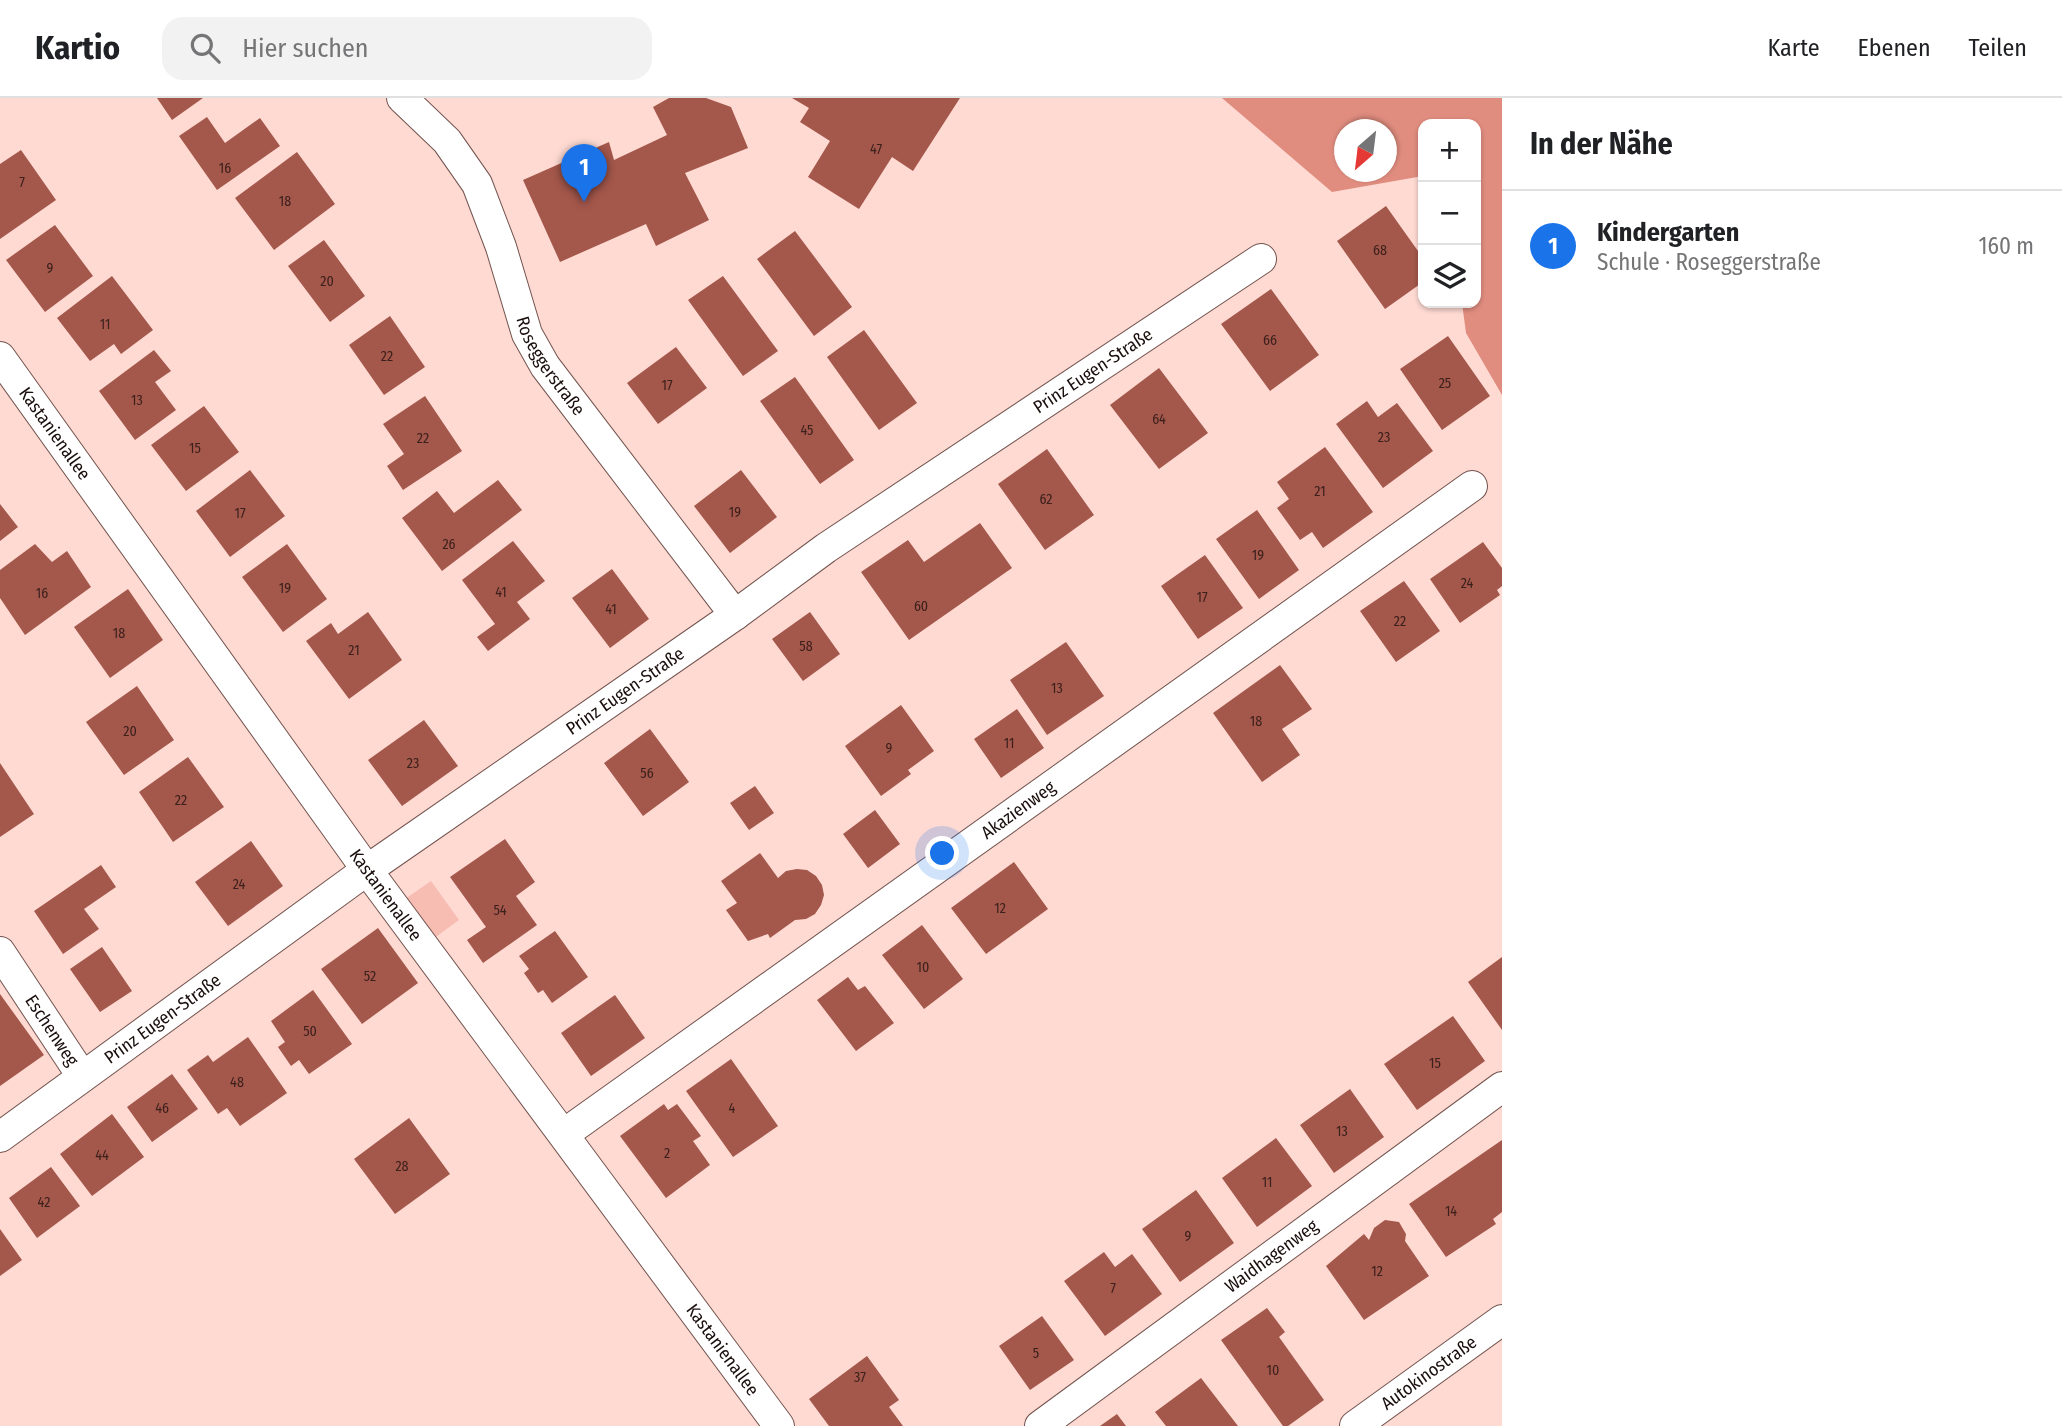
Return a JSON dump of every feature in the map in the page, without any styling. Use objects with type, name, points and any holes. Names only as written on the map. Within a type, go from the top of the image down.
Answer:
[{"type":"street","name":"Roseggerstraße","points":[[402,98],[447,141],[477,184],[527,334],[545,366],[735,615]]},
{"type":"street","name":"Prinz Eugen-Straße","points":[[0,1137],[367,870],[735,615],[826,548],[1261,259]]},
{"type":"street","name":"Kastanienallee","points":[[0,357],[367,870],[779,1426]]},
{"type":"street","name":"Akazienweg","points":[[564,1134],[1472,486]]},
{"type":"street","name":"Eschenweg","points":[[0,952],[82,1076]]},
{"type":"street","name":"Waidhagenweg","points":[[1040,1426],[1502,1087]]},
{"type":"street","name":"Autokinostraße","points":[[1355,1426],[1502,1320]]},
{"type":"shaded area","points":[[1222,98],[1502,98],[1502,395],[1466,333],[1463,308],[1481,308],[1481,119],[1418,119],[1418,177],[1397,181],[1397,119],[1334,119],[1334,182],[1389,182],[1332,192]]},
{"type":"shaded area","points":[[431,881],[459,920],[433,939],[405,899]]},
{"type":"building","points":[[157,98],[203,98],[172,120]]},
{"type":"building","points":[[669,98],[706,98],[731,107],[748,148],[685,173],[709,220],[656,246],[646,224],[560,262],[523,180],[609,142],[614,160],[667,135],[653,107]]},
{"type":"building","points":[[792,98],[960,98],[913,171],[892,157],[859,209],[808,177],[830,141],[800,122],[809,108]]},
{"type":"building","points":[[207,117],[225,143],[260,118],[280,146],[217,190],[179,136]]},
{"type":"building","points":[[21,150],[56,200],[0,239],[0,164]]},
{"type":"building","points":[[297,152],[335,204],[274,250],[235,198]]},
{"type":"building","points":[[1386,206],[1418,251],[1418,286],[1385,309],[1337,241]]},
{"type":"building","points":[[55,225],[93,276],[45,312],[6,260]]},
{"type":"building","points":[[795,231],[852,307],[814,336],[757,259]]},
{"type":"building","points":[[324,240],[365,296],[330,322],[288,266]]},
{"type":"building","points":[[112,276],[153,330],[121,354],[114,344],[90,361],[57,318]]},
{"type":"building","points":[[723,276],[778,351],[743,376],[688,300]]},
{"type":"building","points":[[1271,289],[1319,355],[1270,391],[1221,324]]},
{"type":"building","points":[[390,316],[425,367],[384,395],[349,345]]},
{"type":"building","points":[[864,330],[917,403],[879,430],[827,357]]},
{"type":"building","points":[[1448,336],[1490,396],[1442,430],[1400,369]]},
{"type":"building","points":[[676,347],[707,388],[658,424],[627,383]]},
{"type":"building","points":[[154,350],[171,371],[155,382],[176,410],[135,440],[99,391]]},
{"type":"building","points":[[1159,368],[1208,433],[1159,469],[1110,405]]},
{"type":"building","points":[[795,377],[854,460],[820,484],[760,401]]},
{"type":"building","points":[[425,396],[462,451],[403,490],[387,466],[404,454],[383,424]]},
{"type":"building","points":[[1367,401],[1378,417],[1397,403],[1433,451],[1383,488],[1336,424]]},
{"type":"building","points":[[204,406],[239,452],[186,491],[151,445]]},
{"type":"building","points":[[1325,447],[1373,512],[1323,548],[1312,532],[1300,540],[1277,508],[1289,499],[1277,482]]},
{"type":"building","points":[[1047,449],[1094,515],[1045,550],[998,484]]},
{"type":"building","points":[[250,470],[285,516],[230,557],[196,511]]},
{"type":"building","points":[[741,470],[777,517],[730,553],[694,506]]},
{"type":"building","points":[[498,480],[522,510],[442,571],[402,518],[437,491],[454,513]]},
{"type":"building","points":[[0,504],[18,527],[0,541]]},
{"type":"building","points":[[1257,510],[1299,570],[1259,599],[1216,539]]},
{"type":"building","points":[[980,523],[1012,568],[909,640],[861,572],[908,540],[924,562]]},
{"type":"building","points":[[513,541],[545,581],[517,602],[530,619],[488,651],[477,637],[495,624],[462,580]]},
{"type":"building","points":[[1483,542],[1502,568],[1502,586],[1497,590],[1500,595],[1460,623],[1430,579]]},
{"type":"building","points":[[35,544],[52,562],[67,551],[91,587],[25,635],[0,598],[0,570]]},
{"type":"building","points":[[287,544],[327,599],[283,632],[242,577]]},
{"type":"building","points":[[1205,555],[1243,608],[1198,639],[1161,586]]},
{"type":"building","points":[[612,569],[649,619],[610,648],[572,598]]},
{"type":"building","points":[[1404,581],[1440,631],[1396,662],[1360,611]]},
{"type":"building","points":[[128,589],[163,640],[110,678],[74,627]]},
{"type":"building","points":[[368,612],[402,660],[349,699],[306,641],[331,623],[338,634]]},
{"type":"building","points":[[810,612],[840,654],[803,681],[772,639]]},
{"type":"building","points":[[1066,642],[1104,696],[1047,735],[1010,680]]},
{"type":"building","points":[[1280,665],[1312,709],[1282,729],[1300,755],[1262,782],[1213,713]]},
{"type":"building","points":[[137,686],[174,740],[124,775],[86,722]]},
{"type":"building","points":[[901,705],[934,751],[908,770],[911,774],[881,796],[845,746]]},
{"type":"building","points":[[1017,709],[1044,748],[1001,778],[974,739]]},
{"type":"building","points":[[424,720],[458,766],[402,806],[368,760]]},
{"type":"building","points":[[650,729],[689,782],[643,816],[604,763]]},
{"type":"building","points":[[188,757],[224,807],[173,842],[139,792]]},
{"type":"building","points":[[0,763],[34,814],[0,837]]},
{"type":"building","points":[[755,786],[774,813],[749,830],[730,803]]},
{"type":"building","points":[[875,810],[900,844],[868,868],[843,834]]},
{"type":"building","points":[[505,839],[535,882],[516,896],[537,925],[483,963],[467,940],[486,927],[450,877]]},
{"type":"building","points":[[251,841],[283,886],[228,926],[195,882]]},
{"type":"building","points":[[760,853],[778,878],[786,871],[807,870],[816,876],[824,895],[815,914],[806,919],[795,920],[770,938],[768,934],[748,941],[726,910],[737,903],[721,881]]},
{"type":"building","points":[[1014,862],[1048,909],[986,954],[951,908]]},
{"type":"building","points":[[101,865],[116,887],[84,909],[99,929],[63,954],[34,911]]},
{"type":"building","points":[[922,925],[963,979],[924,1009],[882,955]]},
{"type":"building","points":[[378,928],[418,983],[362,1024],[321,969]]},
{"type":"building","points":[[555,931],[588,977],[552,1003],[543,990],[538,993],[524,973],[529,969],[519,956]]},
{"type":"building","points":[[102,947],[132,991],[100,1012],[70,969]]},
{"type":"building","points":[[1502,957],[1502,1030],[1468,982]]},
{"type":"building","points":[[848,977],[858,990],[865,986],[894,1023],[856,1051],[817,1000]]},
{"type":"building","points":[[313,990],[352,1044],[309,1074],[299,1060],[291,1066],[278,1047],[285,1042],[271,1021]]},
{"type":"building","points":[[0,994],[44,1055],[0,1086]]},
{"type":"building","points":[[615,995],[645,1038],[591,1076],[561,1033]]},
{"type":"building","points":[[1453,1016],[1485,1061],[1417,1110],[1384,1064]]},
{"type":"building","points":[[248,1037],[287,1093],[240,1126],[227,1108],[218,1114],[187,1070],[208,1055],[213,1062]]},
{"type":"building","points":[[731,1059],[778,1126],[733,1157],[686,1091]]},
{"type":"building","points":[[172,1074],[198,1109],[152,1142],[127,1107]]},
{"type":"building","points":[[1350,1089],[1384,1137],[1334,1173],[1300,1125]]},
{"type":"building","points":[[664,1104],[668,1110],[677,1104],[701,1136],[693,1141],[710,1165],[666,1198],[620,1136]]},
{"type":"building","points":[[112,1114],[144,1157],[92,1196],[60,1154]]},
{"type":"building","points":[[409,1118],[450,1174],[395,1214],[354,1159]]},
{"type":"building","points":[[1276,1138],[1312,1186],[1257,1227],[1222,1178]]},
{"type":"building","points":[[1502,1140],[1502,1212],[1493,1219],[1496,1224],[1446,1257],[1409,1204]]},
{"type":"building","points":[[51,1167],[80,1206],[37,1238],[9,1198]]},
{"type":"building","points":[[1196,1190],[1234,1243],[1180,1282],[1142,1229]]},
{"type":"building","points":[[1385,1220],[1399,1222],[1406,1234],[1405,1241],[1429,1276],[1364,1320],[1326,1266],[1364,1234],[1369,1240],[1374,1228]]},
{"type":"building","points":[[0,1229],[22,1260],[0,1276]]},
{"type":"building","points":[[1104,1252],[1115,1267],[1132,1254],[1162,1294],[1105,1336],[1064,1281]]},
{"type":"building","points":[[1267,1308],[1285,1332],[1279,1337],[1324,1400],[1288,1426],[1283,1426],[1221,1340]]},
{"type":"building","points":[[1042,1316],[1074,1360],[1030,1390],[999,1346]]},
{"type":"building","points":[[867,1356],[899,1400],[889,1407],[903,1426],[829,1426],[809,1399]]},
{"type":"building","points":[[1201,1378],[1238,1426],[1166,1426],[1155,1412]]},
{"type":"building","points":[[1117,1414],[1126,1426],[1100,1426]]},
{"type":"place","name":"Kindergarten","points":[[584,202]]}]
